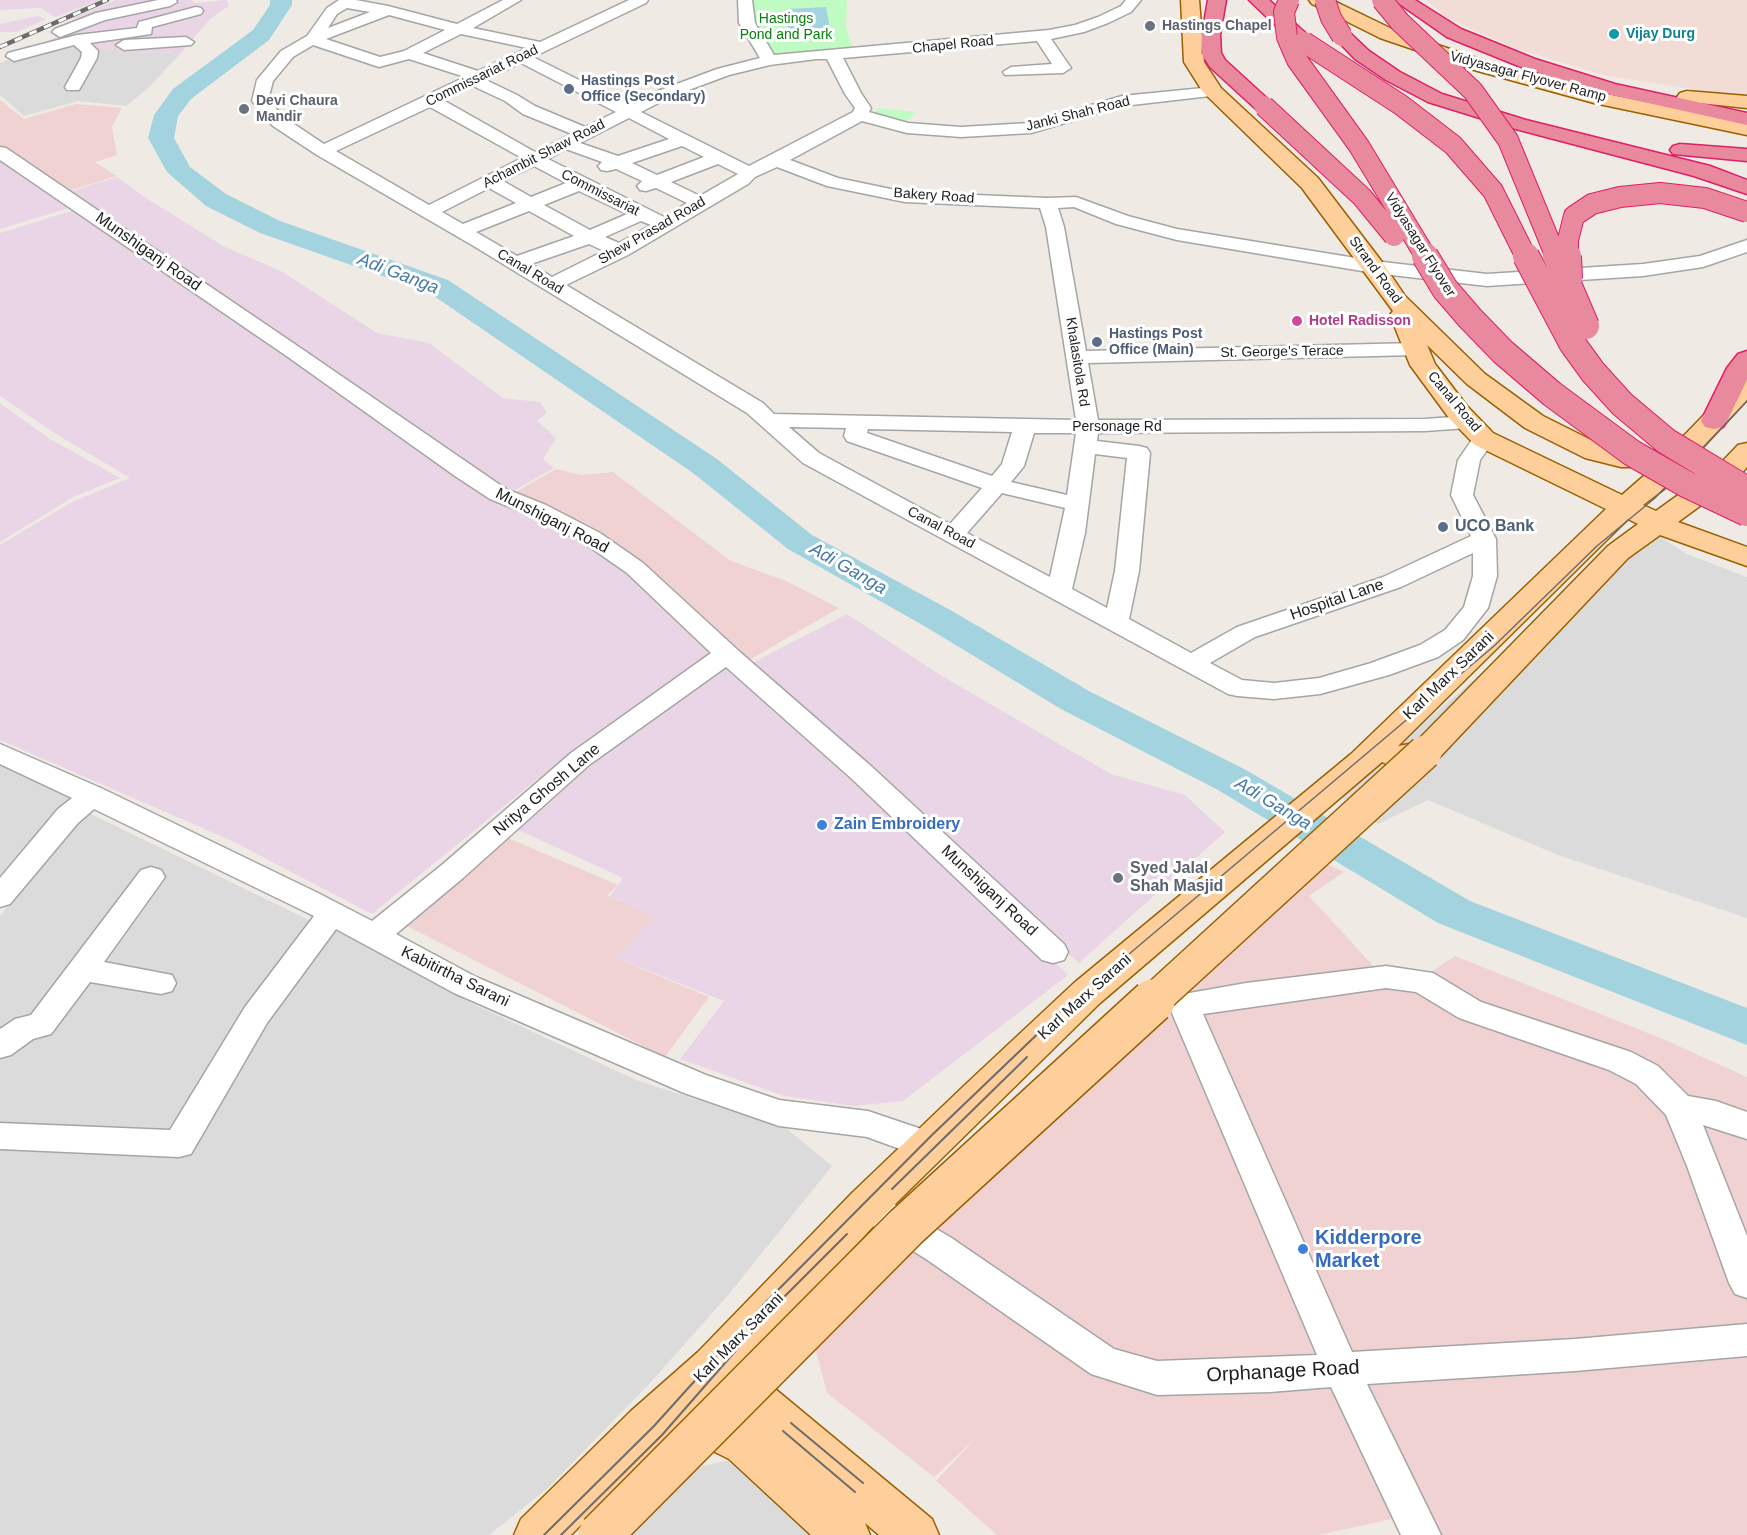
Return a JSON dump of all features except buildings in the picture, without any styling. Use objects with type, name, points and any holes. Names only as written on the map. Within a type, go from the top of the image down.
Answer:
[{"type":"highway","points":[[1217,0],[1211,35],[1211,53],[1217,63],[1362,197],[1407,253],[1445,289]]},
{"type":"highway","points":[[1258,0],[1304,42],[1401,105],[1453,145],[1493,191],[1572,343],[1593,372],[1622,404],[1666,441],[1747,490]]},
{"type":"highway","name":"Vidyasagar Flyover","points":[[1289,0],[1284,12],[1287,37],[1297,60],[1359,146],[1445,289],[1503,352],[1552,394],[1632,453],[1686,484],[1747,513]]},
{"type":"highway","points":[[1325,0],[1331,18],[1342,36],[1362,55],[1393,76],[1436,98],[1544,131],[1702,171],[1747,187]]},
{"type":"highway","points":[[1382,0],[1400,22],[1473,91],[1491,113],[1508,140],[1569,292],[1581,319],[1603,356],[1692,438],[1747,474]]},
{"type":"highway","points":[[1403,0],[1454,33],[1528,63],[1593,83],[1747,119]]},
{"type":"highway","points":[[1544,131],[1662,149],[1747,155]]},
{"type":"highway","points":[[1569,292],[1568,240],[1574,216],[1592,204],[1620,197],[1660,193],[1705,198],[1747,212]]},
{"type":"highway","points":[[1714,421],[1740,368],[1747,359]]},
{"type":"main road","name":"Strand Road","points":[[1186,0],[1194,62],[1213,92],[1310,183],[1374,267],[1396,301],[1476,379],[1533,422],[1594,452],[1621,459],[1679,457]]},
{"type":"main road","name":"Vidyasagar Flyover Ramp","points":[[1318,0],[1387,34],[1481,66],[1594,97],[1747,129]]},
{"type":"main road","points":[[1593,83],[1689,97],[1747,102]]},
{"type":"main road","name":"Canal Road","points":[[1396,301],[1423,365],[1475,430]]},
{"type":"main road","name":"Karl Marx Sarani","points":[[538,1535],[648,1426],[714,1366],[867,1205],[1087,993],[1363,762],[1625,506],[1654,483],[1747,385]]},
{"type":"main road","points":[[1658,522],[1747,418]]},
{"type":"main road","points":[[1475,430],[1521,456],[1681,534],[1747,557]]},
{"type":"main road","points":[[1521,456],[1554,432]]},
{"type":"main road","points":[[600,1535],[906,1227],[1425,752],[1618,552],[1727,472],[1747,451]]},
{"type":"main road","points":[[1363,762],[1425,752]]},
{"type":"main road","points":[[714,1366],[915,1535]]},
{"type":"main road","points":[[648,1426],[693,1426],[719,1430],[745,1444],[846,1535]]},
{"type":"street","points":[[7,59],[79,23],[178,0]]},
{"type":"street","points":[[312,39],[379,62],[410,54],[514,0]]},
{"type":"street","name":"Commissariat Road","points":[[323,151],[640,0]]},
{"type":"street","points":[[745,0],[747,23],[770,60]]},
{"type":"street","name":"Chapel Road","points":[[833,54],[1041,36],[1079,29],[1103,20],[1126,9],[1134,0]]},
{"type":"street","points":[[347,1],[542,47]]},
{"type":"street","name":"Canal Road","points":[[347,1],[332,11],[312,39],[287,54],[265,80],[260,101],[279,122],[323,151],[516,263],[755,408],[811,458],[1237,687],[1274,691],[1320,686],[1380,669],[1429,651],[1454,634],[1476,608],[1485,576],[1484,539],[1462,495],[1475,430]]},
{"type":"street","points":[[312,39],[387,10]]},
{"type":"street","points":[[7,59],[146,31],[144,25],[198,17]]},
{"type":"street","points":[[1011,72],[1063,68],[1041,36]]},
{"type":"street","points":[[83,45],[186,42]]},
{"type":"street","points":[[73,87],[89,58],[83,45]]},
{"type":"street","points":[[410,54],[477,78],[529,110],[585,133]]},
{"type":"street","points":[[521,57],[631,110],[749,173],[776,161],[860,115],[863,108],[853,94],[833,54]]},
{"type":"street","name":"Achambit Shaw Road","points":[[428,212],[664,94],[723,72],[770,60],[833,54]]},
{"type":"street","name":"Janki Shah Road","points":[[860,115],[907,128],[960,132],[1031,128],[1122,101],[1213,92]]},
{"type":"street","name":"Commissariat","points":[[430,100],[576,182],[665,225]]},
{"type":"street","points":[[462,231],[532,205],[616,162],[685,139]]},
{"type":"street","points":[[567,144],[616,162],[700,203]]},
{"type":"street","name":"Munshiganj Road","points":[[0,152],[498,494],[538,510],[592,538],[635,568],[727,654],[862,773],[1053,952]]},
{"type":"street","points":[[611,200],[720,157]]},
{"type":"street","name":"Bakery Road","points":[[776,161],[833,182],[905,197],[1047,203],[1076,202],[1122,220],[1177,234],[1374,267],[1498,279],[1643,270],[1702,261],[1747,246]]},
{"type":"street","name":"Shew Prasad Road","points":[[551,285],[621,251],[742,180],[749,173]]},
{"type":"street","points":[[491,182],[589,237],[621,251]]},
{"type":"street","name":"Khalasitola Rd","points":[[1047,203],[1055,227],[1086,436],[1075,504],[1073,533],[1059,592]]},
{"type":"street","points":[[516,263],[589,237],[641,214]]},
{"type":"street","name":"St. George's Terace","points":[[1076,357],[1416,349]]},
{"type":"street","name":"Personage Rd","points":[[768,420],[1025,426],[1086,436],[1425,425],[1475,430]]},
{"type":"street","points":[[859,422],[855,436],[996,486],[1075,504]]},
{"type":"street","points":[[953,535],[1013,466],[1025,426]]},
{"type":"street","points":[[1086,436],[1138,453],[1127,571],[1116,622]]},
{"type":"street","name":"Hospital Lane","points":[[1191,663],[1246,632],[1392,582],[1484,539]]},
{"type":"street","name":"Nritya Ghosh Lane","points":[[374,936],[453,872],[580,759],[727,654]]},
{"type":"street","name":"Kabitirtha Sarani","points":[[0,753],[332,913],[465,985],[695,1084],[779,1113],[868,1124],[930,1146]]},
{"type":"street","points":[[0,897],[68,816],[93,796]]},
{"type":"street","points":[[0,1046],[26,1027],[40,1026],[151,877]]},
{"type":"street","points":[[0,1136],[179,1144],[256,1015],[332,913]]},
{"type":"street","points":[[82,969],[161,983]]},
{"type":"street","points":[[1420,1535],[1342,1370],[1184,1006],[1246,995],[1386,977],[1422,981],[1470,1010],[1620,1061],[1647,1075],[1679,1107],[1704,1166],[1747,1283]]},
{"type":"street","points":[[1679,1107],[1716,1114],[1747,1126]]},
{"type":"street","name":"Orphanage Road","points":[[867,1205],[938,1248],[1104,1362],[1157,1378],[1270,1375],[1575,1355],[1747,1340]]},
{"type":"shaded area","points":[[0,0],[100,0],[55,17],[41,8],[0,10]]},
{"type":"shaded area","points":[[116,0],[191,0],[195,3],[226,0],[229,6],[211,18],[181,53],[95,50],[91,37],[27,51],[80,25],[80,20],[73,18]]},
{"type":"shaded area","name":"Vijay Durg","points":[[1426,0],[1747,0],[1747,94],[1725,94],[1607,76],[1517,49],[1447,18]]},
{"type":"shaded area","points":[[38,16],[46,19],[17,32],[0,32],[0,24]]},
{"type":"shaded area","points":[[88,39],[89,50],[115,49],[115,52],[181,53],[147,89],[126,106],[78,101],[24,116],[0,95],[0,63],[16,56]]},
{"type":"shaded area","points":[[0,100],[24,119],[76,104],[122,108],[112,127],[117,155],[95,162],[117,176],[65,192],[0,147]]},
{"type":"shaded area","points":[[0,156],[75,206],[0,229]]},
{"type":"shaded area","points":[[117,177],[146,198],[225,247],[281,271],[377,333],[429,343],[503,398],[540,402],[547,413],[537,421],[556,438],[543,459],[554,468],[510,493],[68,192]]},
{"type":"shaded area","points":[[81,208],[541,514],[634,571],[713,652],[579,745],[372,914],[230,840],[0,740],[0,545],[72,502],[130,478],[56,434],[0,396],[0,233]]},
{"type":"shaded area","points":[[0,403],[50,439],[120,478],[73,497],[0,542]]},
{"type":"shaded area","points":[[556,469],[581,475],[613,472],[731,561],[786,581],[839,608],[744,663],[512,494]]},
{"type":"shaded area","points":[[1648,529],[1687,554],[1747,577],[1747,918],[1558,855],[1428,800],[1378,824],[1339,796]]},
{"type":"shaded area","points":[[847,614],[942,676],[1111,774],[1185,795],[1225,832],[1079,963],[746,666]]},
{"type":"shaded area","points":[[726,661],[923,834],[1068,975],[903,1101],[854,1106],[784,1096],[680,1059],[724,1001],[616,958],[654,917],[610,896],[623,878],[514,828],[594,757]]},
{"type":"shaded area","points":[[0,758],[83,796],[0,887]]},
{"type":"shaded area","points":[[87,812],[315,923],[175,1136],[0,1130],[0,916],[68,828]]},
{"type":"shaded area","points":[[501,835],[618,885],[607,895],[655,917],[616,958],[709,997],[665,1057],[403,924]]},
{"type":"shaded area","name":"Kidderpore Market","points":[[1299,851],[1344,872],[1309,896],[1378,971],[1428,974],[1455,956],[1663,1039],[1747,1077],[1747,1334],[1353,1360],[1401,1517],[1319,1535],[997,1535],[936,1481],[975,1439],[934,1477],[827,1393],[814,1343],[1129,998]]},
{"type":"shaded area","points":[[330,927],[471,1003],[636,1080],[787,1129],[832,1166],[729,1294],[650,1383],[548,1488],[489,1535],[0,1535],[0,1143],[178,1150]]},
{"type":"shaded area","points":[[1747,1344],[1747,1535],[1427,1535],[1350,1376]]},
{"type":"shaded area","points":[[756,1454],[860,1535],[628,1535],[695,1468]]},
{"type":"green space","name":"Hastings Pond and Park","points":[[753,0],[847,0],[846,26],[853,50],[771,56],[753,23]]},
{"type":"green space","points":[[879,108],[916,112],[903,125],[871,116]]},
{"type":"water","points":[[826,7],[831,34],[789,34],[786,9]]},
{"type":"waterway","name":"Adi Ganga","points":[[281,0],[281,5],[261,35],[182,94],[166,115],[161,138],[180,172],[216,200],[270,227],[438,286],[705,466],[800,542],[939,619],[1075,700],[1232,780],[1454,912],[1747,1027]]},
{"type":"tram line","points":[[1071,1003],[1494,646],[1597,546],[1655,498],[1747,401]]},
{"type":"tram line","points":[[544,1535],[654,1426],[764,1304],[932,1135],[1072,1001]]},
{"type":"tram line","points":[[892,1189],[1027,1057]]},
{"type":"tram line","points":[[561,1535],[662,1435],[774,1307],[847,1234]]},
{"type":"tram line","points":[[791,1423],[863,1483]]},
{"type":"tram line","points":[[783,1431],[855,1492]]},
{"type":"railway","points":[[0,47],[107,0]]},
{"type":"place","name":"Hastings Chapel","points":[[1150,26]]},
{"type":"place","name":"Vijay Durg","points":[[1614,34]]},
{"type":"place","name":"Hastings Post Office (Secondary)","points":[[569,89]]},
{"type":"place","name":"Devi Chaura Mandir","points":[[244,109]]},
{"type":"place","name":"Hotel Radisson","points":[[1297,321]]},
{"type":"place","name":"Hastings Post Office (Main)","points":[[1097,342]]},
{"type":"place","name":"UCO Bank","points":[[1443,527]]},
{"type":"place","name":"Zain Embroidery","points":[[822,825]]},
{"type":"place","name":"Syed Jalal Shah Masjid","points":[[1118,878]]},
{"type":"place","name":"Kidderpore Market","points":[[1303,1249]]}]
